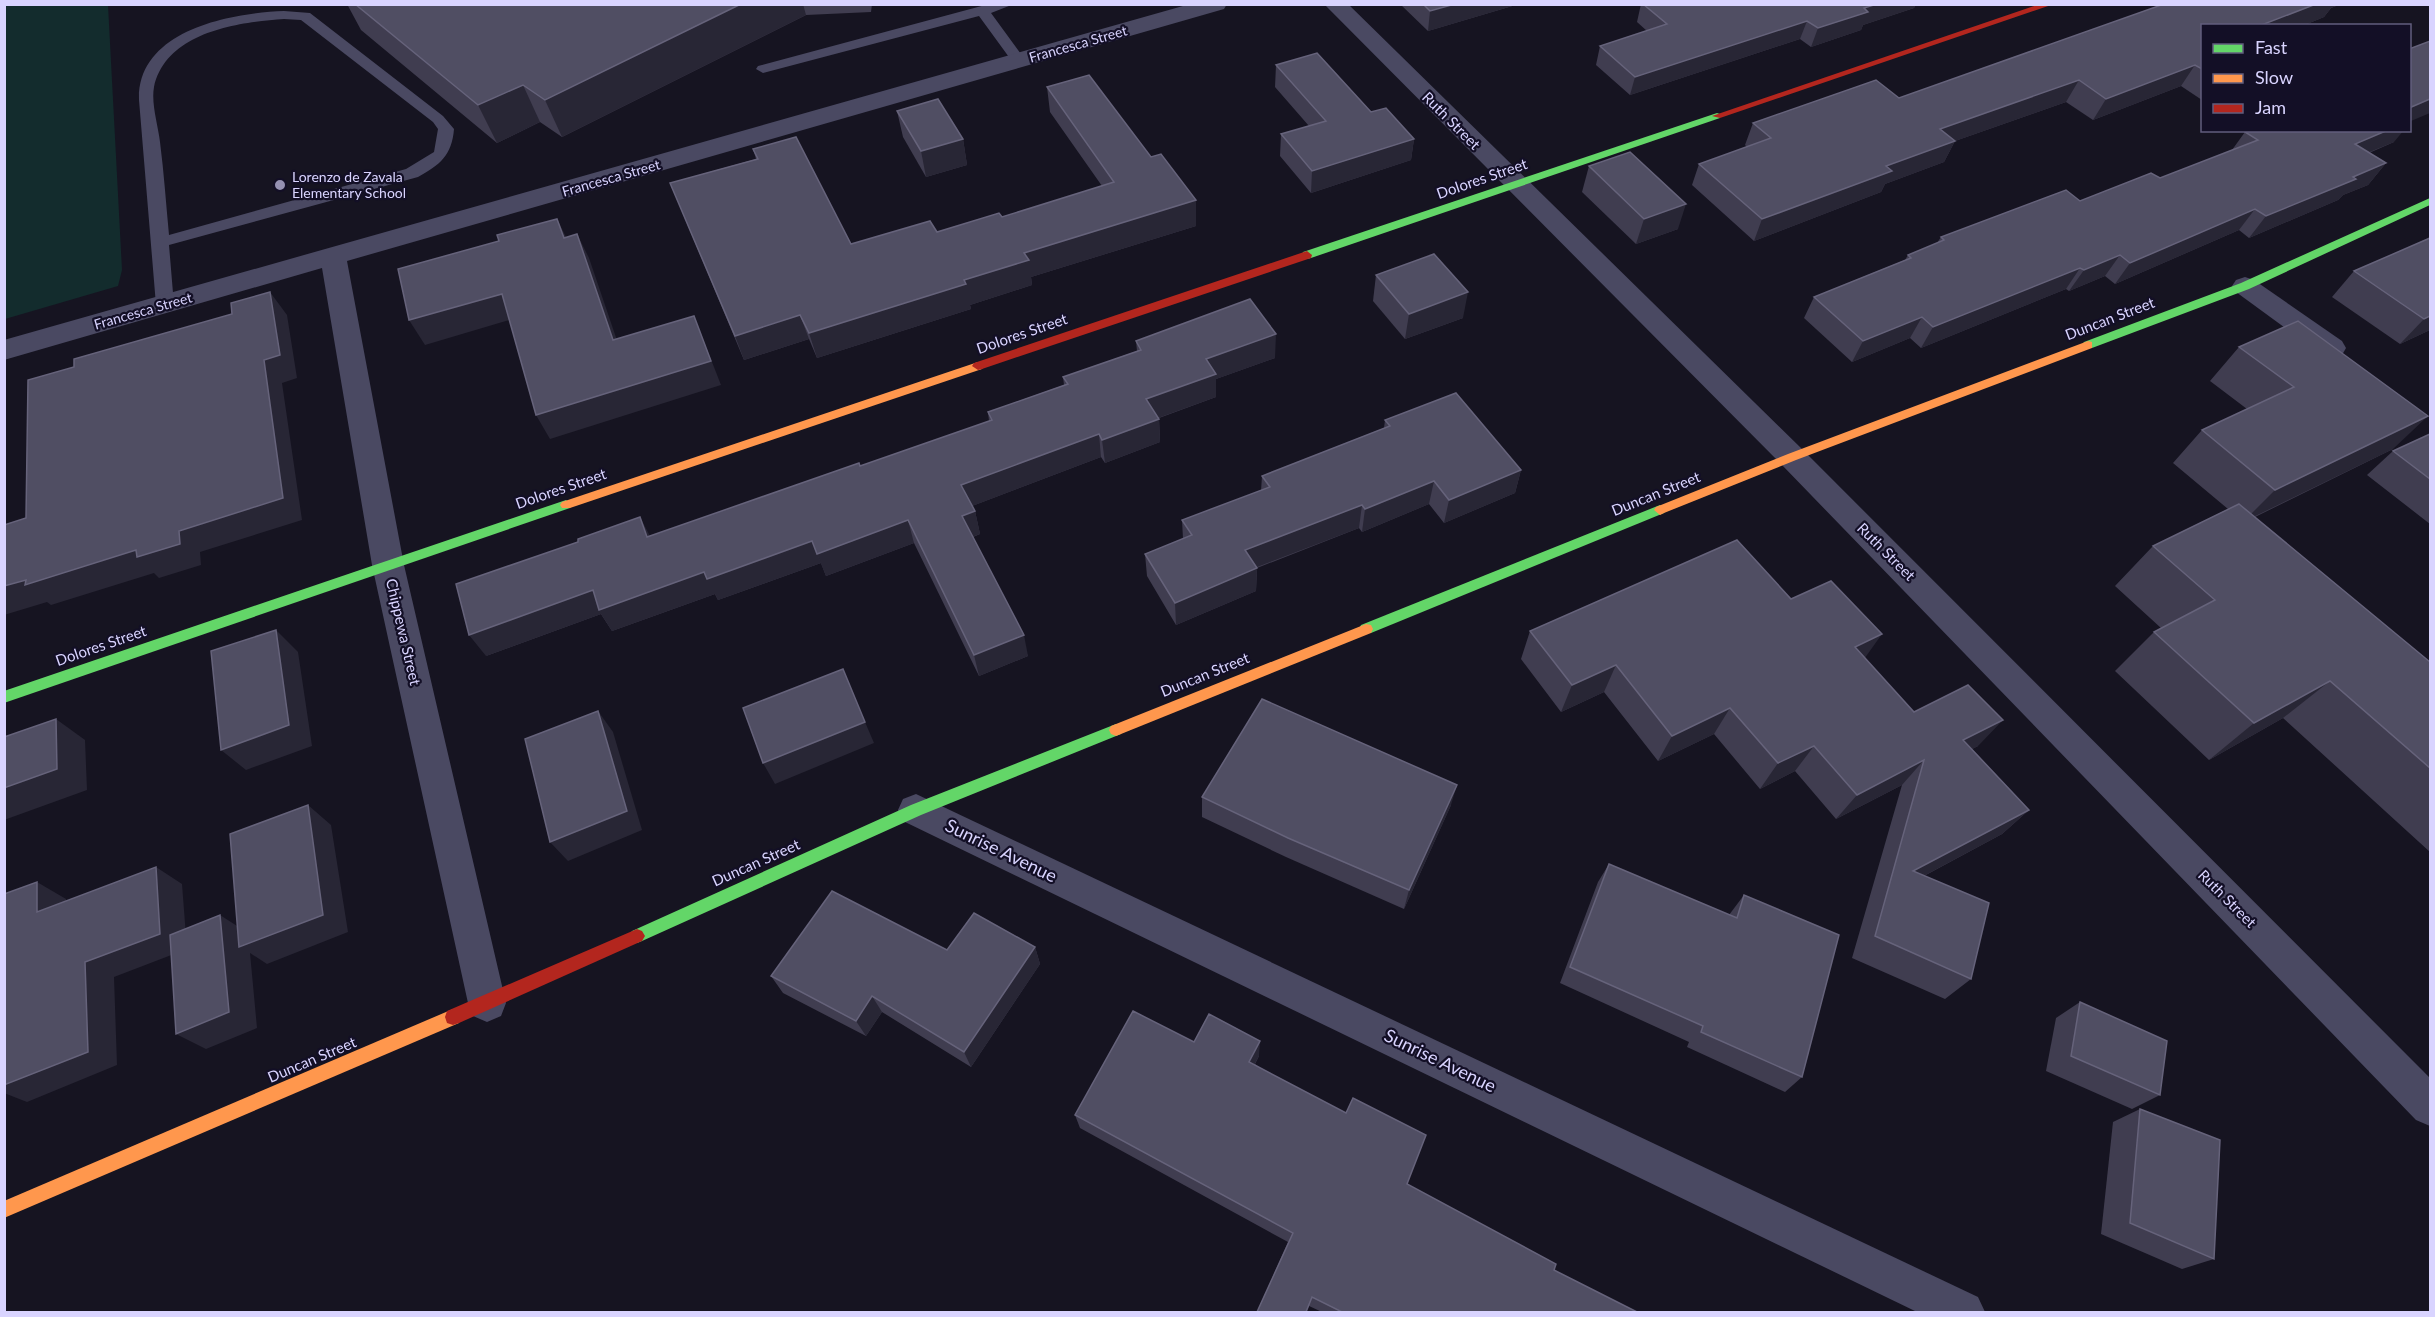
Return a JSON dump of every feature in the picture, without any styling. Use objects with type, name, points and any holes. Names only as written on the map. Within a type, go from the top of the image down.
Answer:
[{"type":"street","name":"Francesca Street","points":[[4,350],[333,258],[1216,4]]},
{"type":"street","name":"Ruth Street","points":[[1335,4],[1791,457],[2430,1106]]},
{"type":"street","name":"Dolores Street","points":[[4,697],[388,565],[2050,4]]},
{"type":"street","name":"Duncan Street","points":[[4,1210],[487,1003],[916,810],[1791,457],[2245,286],[2430,201]]},
{"type":"street","name":"Chippewa Street","points":[[333,258],[388,565],[487,1003]]},
{"type":"street","points":[[2245,286],[2356,366]]},
{"type":"street","name":"Sunrise Avenue","points":[[916,810],[1964,1312]]},
{"type":"lane","points":[[763,69],[1007,4]]},
{"type":"lane","points":[[983,11],[1019,61]]},
{"type":"lane","points":[[162,242],[412,173],[438,159],[446,147],[446,129],[438,119],[305,16],[282,14],[248,16],[221,23],[192,36],[168,51],[158,63],[147,87],[162,242],[165,305]]},
{"type":"green space","points":[[5,4],[108,5],[122,270],[118,286],[5,319]]},
{"type":"building","points":[[355,4],[741,4],[545,100],[523,85],[478,105]]},
{"type":"building","points":[[1423,4],[1455,4],[1430,11]]},
{"type":"building","points":[[1643,4],[1877,4],[1864,8],[1868,12],[1818,28],[1807,21],[1635,77],[1600,46],[1667,24]]},
{"type":"building","points":[[2164,4],[2316,4],[2264,24],[2201,24],[2201,68],[2195,65],[2106,99],[2079,80],[1940,129],[1955,141],[1886,166],[1892,171],[1762,219],[1699,164],[1771,138],[1753,123],[1876,80],[1899,98]]},
{"type":"building","points":[[2430,41],[2430,99],[2411,107],[2411,48]]},
{"type":"building","points":[[1317,53],[1371,112],[1386,108],[1414,139],[1312,171],[1281,134],[1326,121],[1276,65]]},
{"type":"building","points":[[1089,75],[1151,157],[1161,154],[1196,200],[1024,253],[1029,260],[964,280],[966,284],[809,333],[800,315],[735,336],[670,183],[758,159],[753,149],[796,137],[851,244],[930,221],[937,232],[999,213],[1002,217],[1114,182],[1047,87]]},
{"type":"building","points":[[938,99],[963,139],[921,151],[897,111]]},
{"type":"building","points":[[2245,132],[2383,132],[2355,144],[2386,163],[2353,177],[2356,179],[2266,216],[2255,209],[2130,263],[2120,255],[2084,270],[2080,268],[1933,327],[1922,317],[1863,341],[1814,297],[1911,258],[1908,255],[1944,240],[1941,237],[2066,190],[2080,201],[2151,173],[2160,178],[2258,140]]},
{"type":"building","points":[[1630,152],[1686,204],[1644,219],[1589,166]]},
{"type":"building","points":[[557,219],[564,238],[577,234],[613,340],[694,316],[711,361],[536,415],[502,294],[409,320],[398,269],[499,241],[497,235]]},
{"type":"building","points":[[2430,238],[2430,316],[2424,319],[2354,271]]},
{"type":"building","points":[[1434,254],[1468,292],[1409,314],[1376,275]]},
{"type":"building","points":[[270,292],[280,355],[264,360],[283,498],[179,531],[180,544],[137,557],[136,550],[25,585],[26,580],[4,586],[4,525],[26,518],[28,380],[74,367],[74,359],[232,314],[231,303]]},
{"type":"building","points":[[1250,299],[1276,334],[1206,359],[1216,374],[1146,399],[1159,419],[1102,440],[1099,434],[961,485],[975,511],[962,516],[1024,635],[974,655],[908,520],[817,554],[812,541],[707,579],[704,572],[599,610],[593,590],[469,635],[456,584],[578,542],[578,539],[640,517],[647,537],[859,463],[860,466],[992,420],[988,412],[1068,384],[1063,377],[1141,350],[1136,341]]},
{"type":"building","points":[[2298,321],[2428,416],[2275,490],[2202,430],[2294,387],[2239,347]]},
{"type":"building","points":[[1456,393],[1521,470],[1449,500],[1434,481],[1365,509],[1362,505],[1245,550],[1257,568],[1175,603],[1145,554],[1192,535],[1182,520],[1270,487],[1262,476],[1390,426],[1385,420]]},
{"type":"building","points":[[2430,434],[2430,479],[2393,451]]},
{"type":"building","points":[[2239,504],[2430,662],[2430,768],[2330,681],[2254,723],[2154,632],[2215,600],[2153,546]]},
{"type":"building","points":[[1737,540],[1791,599],[1831,581],[1882,634],[1855,647],[1914,712],[1968,685],[2003,720],[1963,740],[2029,810],[1913,871],[1989,903],[1971,979],[1875,936],[1924,760],[1857,795],[1814,746],[1778,763],[1730,708],[1672,736],[1616,665],[1572,685],[1530,631]]},
{"type":"building","points":[[276,630],[289,725],[221,750],[211,651]]},
{"type":"building","points":[[843,669],[865,722],[763,763],[743,708]]},
{"type":"building","points":[[1262,699],[1457,785],[1409,890],[1288,838],[1202,797]]},
{"type":"building","points":[[598,711],[627,811],[550,842],[525,739]]},
{"type":"building","points":[[56,719],[57,769],[4,788],[4,737]]},
{"type":"building","points":[[308,805],[323,915],[239,947],[230,834]]},
{"type":"building","points":[[1609,864],[1737,918],[1744,895],[1839,935],[1802,1077],[1701,1032],[1703,1026],[1570,967]]},
{"type":"building","points":[[156,867],[160,934],[85,962],[88,1052],[4,1085],[4,894],[37,882],[37,912]]},
{"type":"building","points":[[832,891],[947,950],[974,913],[1035,947],[964,1052],[872,996],[856,1021],[771,976]]},
{"type":"building","points":[[220,915],[229,1012],[176,1034],[170,935]]},
{"type":"building","points":[[2080,1002],[2167,1041],[2160,1095],[2071,1056]]},
{"type":"building","points":[[1133,1011],[1194,1042],[1209,1014],[1260,1041],[1249,1062],[1346,1113],[1353,1098],[1426,1135],[1407,1184],[1556,1264],[1554,1270],[1637,1312],[1342,1312],[1312,1297],[1306,1312],[1257,1312],[1293,1233],[1075,1115]]},
{"type":"building","points":[[2140,1109],[2220,1140],[2214,1259],[2130,1223]]},
{"type":"traffic: fast","points":[[1307,255],[1717,116]]},
{"type":"traffic: fast","points":[[2088,345],[2245,286],[2430,201]]},
{"type":"traffic: fast","points":[[4,697],[566,505]]},
{"type":"traffic: fast","points":[[1366,629],[1660,510]]},
{"type":"traffic: fast","points":[[637,936],[916,810],[1116,730]]},
{"type":"traffic: slow","points":[[1660,510],[1792,457],[2088,345]]},
{"type":"traffic: slow","points":[[566,505],[978,366]]},
{"type":"traffic: slow","points":[[1116,730],[1366,629]]},
{"type":"traffic: slow","points":[[4,1210],[453,1017]]},
{"type":"traffic: jam","points":[[1717,116],[2050,4]]},
{"type":"traffic: jam","points":[[978,366],[1307,255]]},
{"type":"traffic: jam","points":[[453,1017],[637,936]]},
{"type":"place","name":"Lorenzo de Zavala Elementary School","points":[[280,185]]}]
